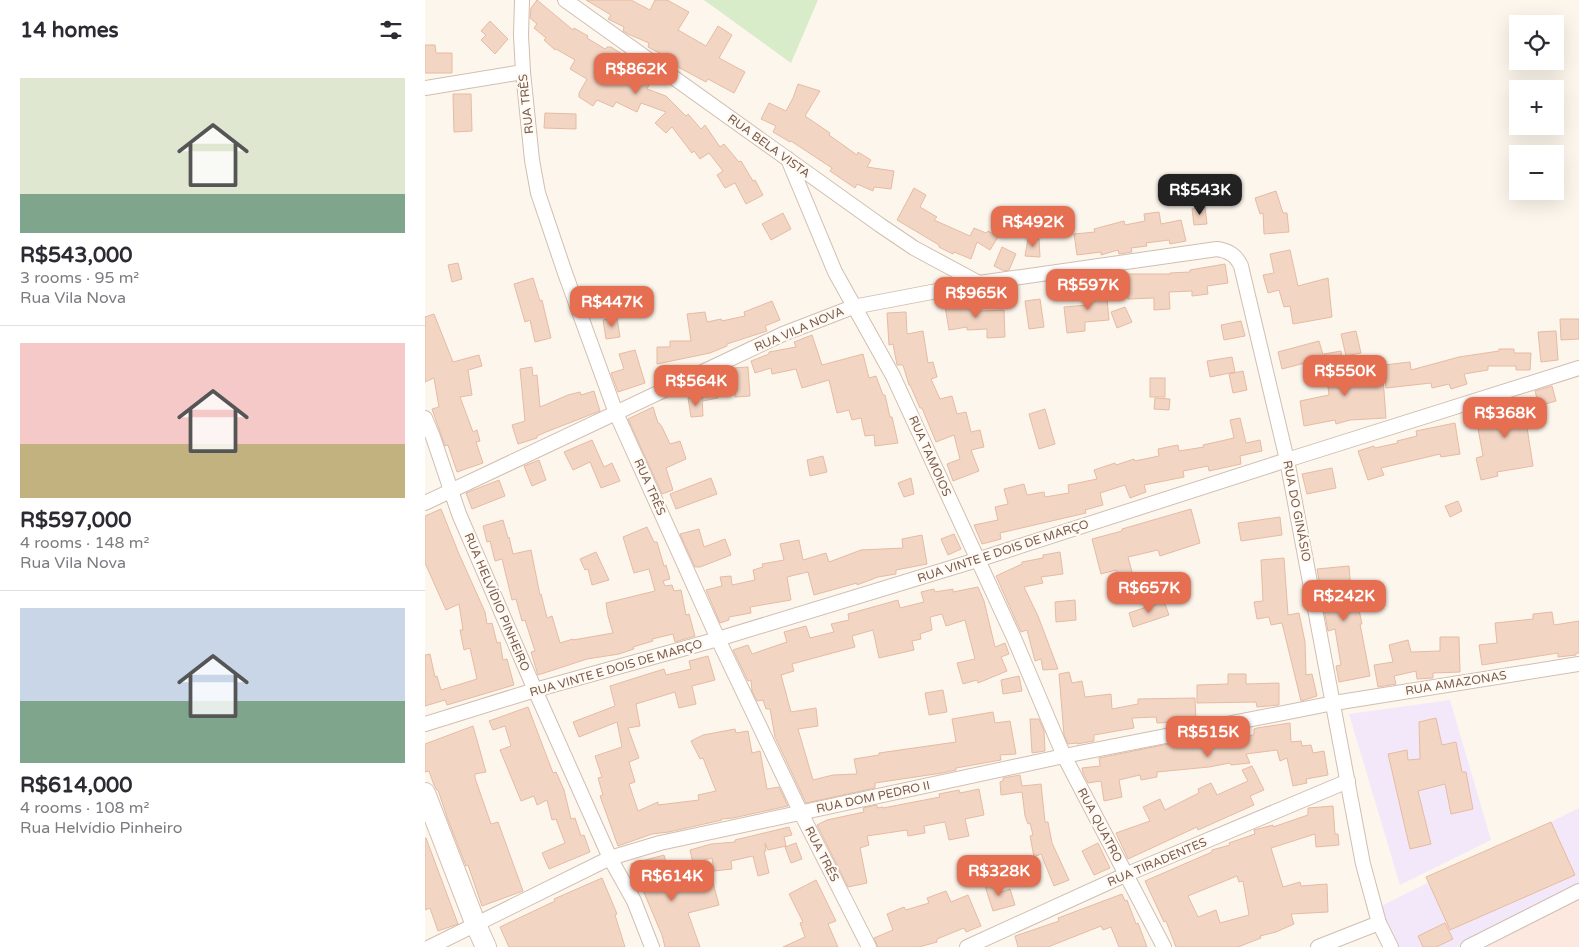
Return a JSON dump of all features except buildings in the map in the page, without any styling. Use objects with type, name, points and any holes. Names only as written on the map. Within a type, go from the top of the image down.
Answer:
[{"type":"street","name":"RUA TRÊS","points":[[523,0],[521,35],[523,72],[532,160],[538,193],[553,240],[616,413],[718,639],[801,813],[869,947]]},
{"type":"street","name":"RUA BELA VISTA","points":[[565,0],[879,225],[947,267],[972,285]]},
{"type":"street","points":[[425,88],[523,72]]},
{"type":"street","name":"RUA TAMOIOS","points":[[789,160],[835,272],[893,376],[1014,638],[1064,756]]},
{"type":"street","name":"RUA VILA NOVA","points":[[425,503],[783,334],[853,307],[972,285],[1217,250],[1232,254]]},
{"type":"street","name":"RUA DO GINÁSIO","points":[[1232,254],[1241,266],[1287,460],[1363,864],[1379,923],[1391,947]]},
{"type":"street","name":"RUA VINTE E DOIS DE MARÇO","points":[[425,724],[535,690],[718,639],[977,560],[1579,368]]},
{"type":"street","name":"RUA HELVÍDIO PINHEIRO","points":[[425,418],[451,490],[535,690],[610,858],[634,901],[653,947]]},
{"type":"street","name":"RUA AMAZONAS","points":[[1334,703],[1579,664]]},
{"type":"street","name":"RUA DOM PEDRO II","points":[[431,947],[610,858],[660,842],[1064,756],[1334,703]]},
{"type":"street","name":"RUA QUATRO","points":[[1064,756],[1164,947]]},
{"type":"street","name":"RUA TIRADENTES","points":[[967,947],[1125,874],[1348,781]]},
{"type":"street","points":[[425,793],[486,947]]},
{"type":"street","points":[[1468,947],[1579,891]]},
{"type":"street","points":[[1318,947],[1379,923]]},
{"type":"shaded area","points":[[1450,700],[1491,840],[1400,885],[1349,714]]},
{"type":"shaded area","points":[[1579,808],[1579,896],[1476,947],[1396,947],[1375,909]]},
{"type":"shaded area","points":[[1579,896],[1579,947],[1476,947]]},
{"type":"green space","points":[[704,0],[818,0],[791,63]]}]
